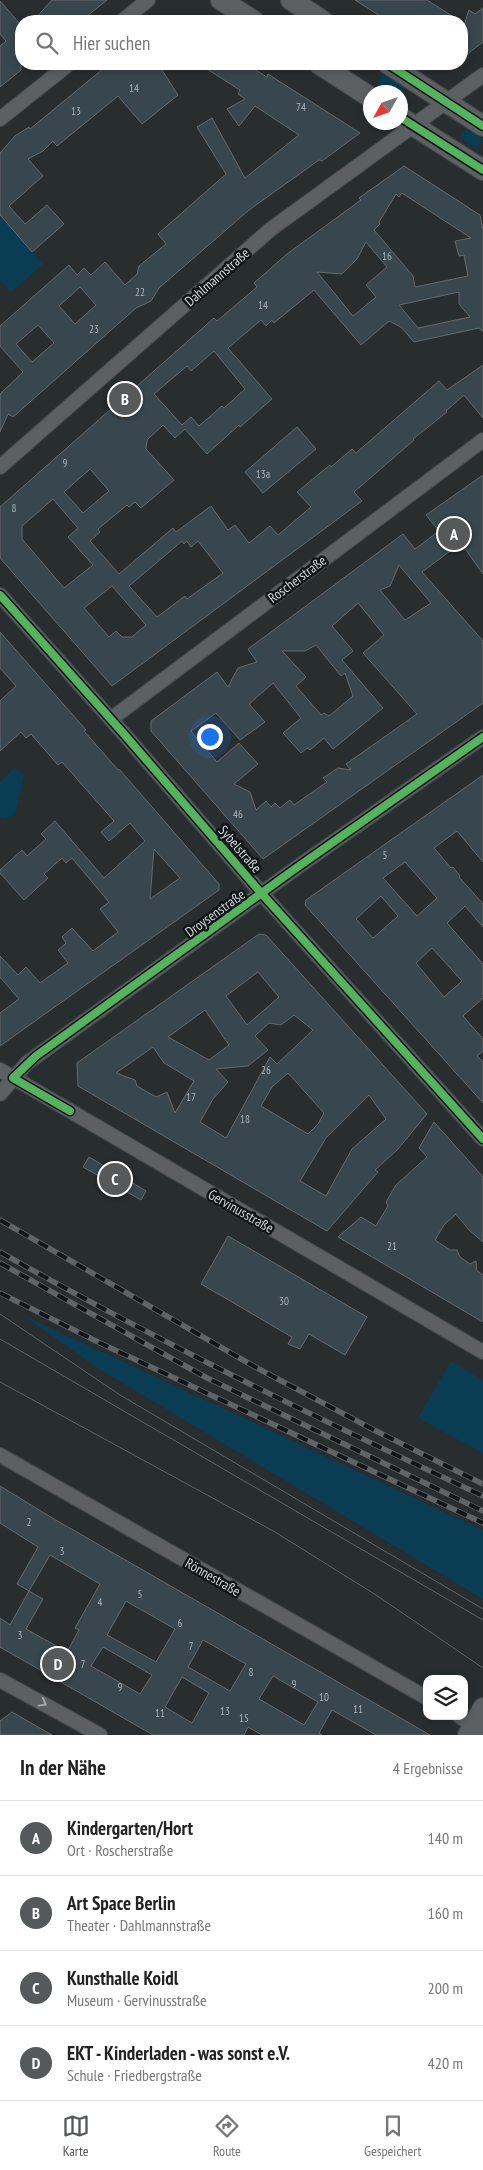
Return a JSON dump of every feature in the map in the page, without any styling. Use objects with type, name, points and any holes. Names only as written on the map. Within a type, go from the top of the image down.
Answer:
[{"type":"main road","points":[[221,0],[245,15]]},
{"type":"main road","points":[[291,0],[314,15]]},
{"type":"main road","points":[[328,70],[363,92]]},
{"type":"main road","points":[[397,70],[483,126]]},
{"type":"main road","points":[[408,122],[483,170]]},
{"type":"street","points":[[129,15],[148,0]]},
{"type":"street","points":[[0,119],[61,70]]},
{"type":"street","name":"Dahlmannstraße","points":[[408,121],[446,102],[483,75]]},
{"type":"street","name":"Dahlmannstraße","points":[[0,467],[272,229],[396,130]]},
{"type":"street","name":"Roscherstraße","points":[[111,718],[483,440]]},
{"type":"street","name":"Sybelstraße","points":[[0,595],[111,718],[262,894],[483,1139]]},
{"type":"street","name":"Droysenstraße","points":[[0,1094],[13,1078],[36,1056],[483,737]]},
{"type":"street","name":"Gervinusstraße","points":[[0,1070],[483,1352]]},
{"type":"street","name":"Rönnestraße","points":[[0,1455],[423,1696]]},
{"type":"street","points":[[0,1680],[100,1735]]},
{"type":"shaded area","points":[[383,74],[402,85],[378,85],[376,84]]},
{"type":"shaded area","points":[[466,128],[483,139],[477,150],[460,138]]},
{"type":"shaded area","points":[[0,216],[43,264],[11,292],[0,280]]},
{"type":"shaded area","points":[[14,768],[24,775],[15,815],[3,819],[0,817],[0,782]]},
{"type":"shaded area","points":[[21,1314],[483,1530],[483,1599],[99,1369]]},
{"type":"shaded area","points":[[451,1361],[483,1380],[483,1453],[418,1418]]},
{"type":"building","points":[[52,0],[107,0],[88,15],[38,15]]},
{"type":"building","points":[[355,0],[427,0],[451,15],[379,15]]},
{"type":"building","points":[[0,1],[15,18],[15,70],[21,70],[0,87],[0,46],[6,41],[0,34]]},
{"type":"building","points":[[483,8],[483,42],[468,53],[467,15],[469,10],[475,14]]},
{"type":"building","points":[[102,70],[162,70],[178,95],[142,124],[118,96],[57,146],[53,141],[43,151],[28,159],[43,176],[9,206],[25,224],[47,205],[64,224],[32,252],[0,215],[0,153],[15,136],[29,127],[30,129]]},
{"type":"building","points":[[208,70],[256,70],[267,77],[268,74],[360,133],[249,210],[159,288],[151,301],[136,308],[13,417],[8,414],[0,432],[0,394],[23,372],[0,346],[0,326],[69,265],[77,275],[84,268],[91,275],[105,262],[125,285],[137,274],[139,266],[166,244],[158,234],[226,174],[197,127],[212,118],[245,178],[299,135],[255,106],[239,126],[227,109],[245,99],[238,94],[240,90]],"holes":[[[80,287],[96,305],[75,324],[59,306]],[[38,325],[54,343],[32,362],[16,344]]]},
{"type":"building","points":[[404,166],[480,215],[483,230],[483,332],[479,328],[414,342],[401,327],[389,321],[361,345],[314,290],[274,323],[272,320],[266,326],[261,320],[228,348],[272,399],[207,454],[185,429],[175,438],[163,425],[147,440],[146,449],[174,480],[141,508],[135,502],[129,507],[127,505],[98,529],[100,532],[90,541],[119,574],[173,528],[176,532],[211,506],[228,530],[235,525],[249,543],[270,526],[278,535],[311,507],[297,492],[352,449],[356,453],[439,381],[447,390],[483,365],[483,418],[464,395],[447,412],[413,439],[354,492],[362,501],[112,686],[0,558],[0,507],[214,318],[217,321],[257,287],[254,283],[287,254],[361,200],[359,198]],"holes":[[[402,193],[471,238],[455,241],[459,256],[464,255],[468,276],[415,287],[413,276],[374,230],[380,224],[379,222],[396,194],[399,197]],[[366,242],[387,267],[366,285],[376,297],[353,316],[317,272],[342,274],[357,259]],[[459,292],[459,304],[470,317],[418,328],[399,305]],[[214,351],[245,389],[224,408],[222,406],[199,426],[191,417],[182,425],[154,394],[187,366],[191,371]],[[90,469],[109,491],[83,513],[64,492]],[[53,499],[78,528],[68,537],[93,565],[64,588],[22,539],[22,526]],[[182,541],[184,544],[187,541],[191,547],[198,541],[223,573],[187,599],[185,596],[157,617],[129,586]],[[112,586],[146,625],[132,637],[122,637],[116,631],[109,637],[84,608]]]},
{"type":"building","points":[[297,427],[316,449],[263,493],[245,472]]},
{"type":"building","points":[[483,475],[483,574],[461,543],[422,572],[483,641],[483,703],[263,859],[151,731],[151,721],[217,672],[228,687],[238,668],[257,662],[248,649],[403,534],[415,549],[439,531],[426,515]],"holes":[[[399,565],[431,603],[405,620],[380,590],[390,586]],[[358,603],[384,635],[363,653],[417,714],[346,764],[351,770],[338,768],[323,778],[327,782],[294,805],[290,800],[280,808],[275,803],[271,807],[266,801],[256,810],[250,792],[234,784],[258,764],[239,743],[217,762],[191,731],[216,713],[240,740],[265,722],[249,704],[273,683],[301,718],[283,733],[301,753],[307,748],[310,750],[324,738],[333,749],[383,708],[342,660],[353,651],[332,626]],[[316,645],[341,676],[345,673],[353,696],[329,716],[324,713],[321,715],[296,686],[306,677],[282,651],[305,651]]]},
{"type":"building","points":[[0,632],[86,730],[84,731],[219,884],[219,890],[0,1046],[0,1013],[19,999],[0,977],[0,956],[18,975],[26,967],[40,983],[68,963],[58,950],[66,943],[62,937],[72,928],[93,951],[118,932],[100,909],[109,902],[72,858],[66,863],[62,858],[44,874],[48,878],[24,900],[0,873],[0,870],[22,850],[27,856],[46,839],[41,834],[55,821],[104,878],[145,841],[130,823],[109,841],[101,832],[114,821],[62,762],[58,765],[31,734],[26,738],[21,732],[0,751],[0,701],[16,686],[0,668]],"holes":[[[154,849],[180,878],[150,899]]]},
{"type":"building","points":[[483,775],[483,862],[457,831],[434,848],[451,868],[453,867],[459,877],[483,904],[483,927],[465,906],[447,923],[483,964],[483,998],[463,1016],[483,1039],[483,1051],[477,1056],[483,1062],[483,1103],[305,905],[306,900]],"holes":[[[405,862],[437,898],[417,916],[383,878]],[[381,896],[398,916],[373,938],[356,919]],[[432,948],[462,981],[444,997],[416,963]]]},
{"type":"building","points":[[259,934],[266,935],[427,1114],[397,1150],[375,1170],[378,1172],[327,1231],[78,1086],[77,1063]],"holes":[[[258,972],[279,997],[247,1025],[226,996]],[[205,1010],[229,1045],[209,1060],[168,1037]],[[294,1015],[313,1030],[277,1064],[270,1057],[226,1138],[200,1122],[213,1099],[228,1082],[216,1069],[248,1066],[268,1050],[255,1036],[269,1023],[281,1025]],[[153,1047],[164,1063],[194,1081],[175,1113],[167,1092],[156,1097],[137,1086],[135,1080],[116,1073]],[[288,1073],[324,1113],[318,1124],[308,1134],[261,1106],[272,1087]],[[369,1095],[386,1119],[352,1149],[326,1196],[300,1181],[326,1138]]]},
{"type":"building","points":[[434,1122],[483,1177],[483,1242],[469,1230],[456,1214],[444,1225],[435,1240],[450,1250],[457,1250],[460,1257],[470,1264],[476,1261],[477,1271],[483,1275],[483,1322],[338,1237],[361,1217],[376,1226],[388,1206],[386,1202],[396,1185],[427,1157],[419,1148]]},
{"type":"building","points":[[89,1157],[146,1191],[141,1200],[83,1167]]},
{"type":"building","points":[[228,1236],[367,1317],[345,1355],[309,1334],[300,1349],[288,1344],[292,1337],[201,1284]]},
{"type":"building","points":[[0,1486],[430,1735],[376,1735],[332,1710],[319,1733],[322,1735],[262,1735],[248,1727],[244,1735],[153,1735],[0,1647],[0,1618],[10,1625],[29,1591],[17,1584],[38,1547],[0,1523]],"holes":[[[50,1555],[100,1584],[75,1628],[79,1630],[67,1652],[26,1629],[43,1599],[29,1591]],[[126,1601],[175,1629],[156,1662],[107,1635]],[[203,1640],[246,1664],[230,1691],[188,1667]],[[103,1647],[152,1675],[140,1694],[91,1666]],[[273,1676],[318,1702],[304,1725],[259,1699]],[[182,1677],[209,1693],[192,1723],[165,1707]]]},
{"type":"building","points":[[12,1712],[52,1735],[0,1735],[0,1721]]},
{"type":"tram line","points":[[0,1314],[120,1395],[483,1609]]},
{"type":"tram line","points":[[0,1339],[483,1620]]},
{"type":"tram line","points":[[0,1382],[275,1532],[376,1595],[483,1668]]},
{"type":"railway","points":[[0,1220],[257,1368],[374,1430],[483,1484]]},
{"type":"railway","points":[[0,1252],[179,1348],[360,1438],[483,1496]]},
{"type":"railway","points":[[0,1263],[207,1378],[483,1511]]},
{"type":"railway","points":[[0,1293],[100,1343],[483,1523]]},
{"type":"cycle path","points":[[397,70],[483,126]]},
{"type":"cycle path","points":[[408,122],[483,170]]},
{"type":"cycle path","points":[[0,595],[124,734],[262,894],[483,1139]]},
{"type":"cycle path","points":[[70,1111],[13,1078],[36,1056],[292,871],[483,737]]},
{"type":"place","name":"Art Space Berlin","points":[[125,399]]},
{"type":"place","name":"Kindergarten/Hort","points":[[454,534]]},
{"type":"place","name":"Kunsthalle Koidl","points":[[115,1179]]},
{"type":"place","name":"EKT - Kinderladen - was sonst e.V.","points":[[58,1664]]}]
